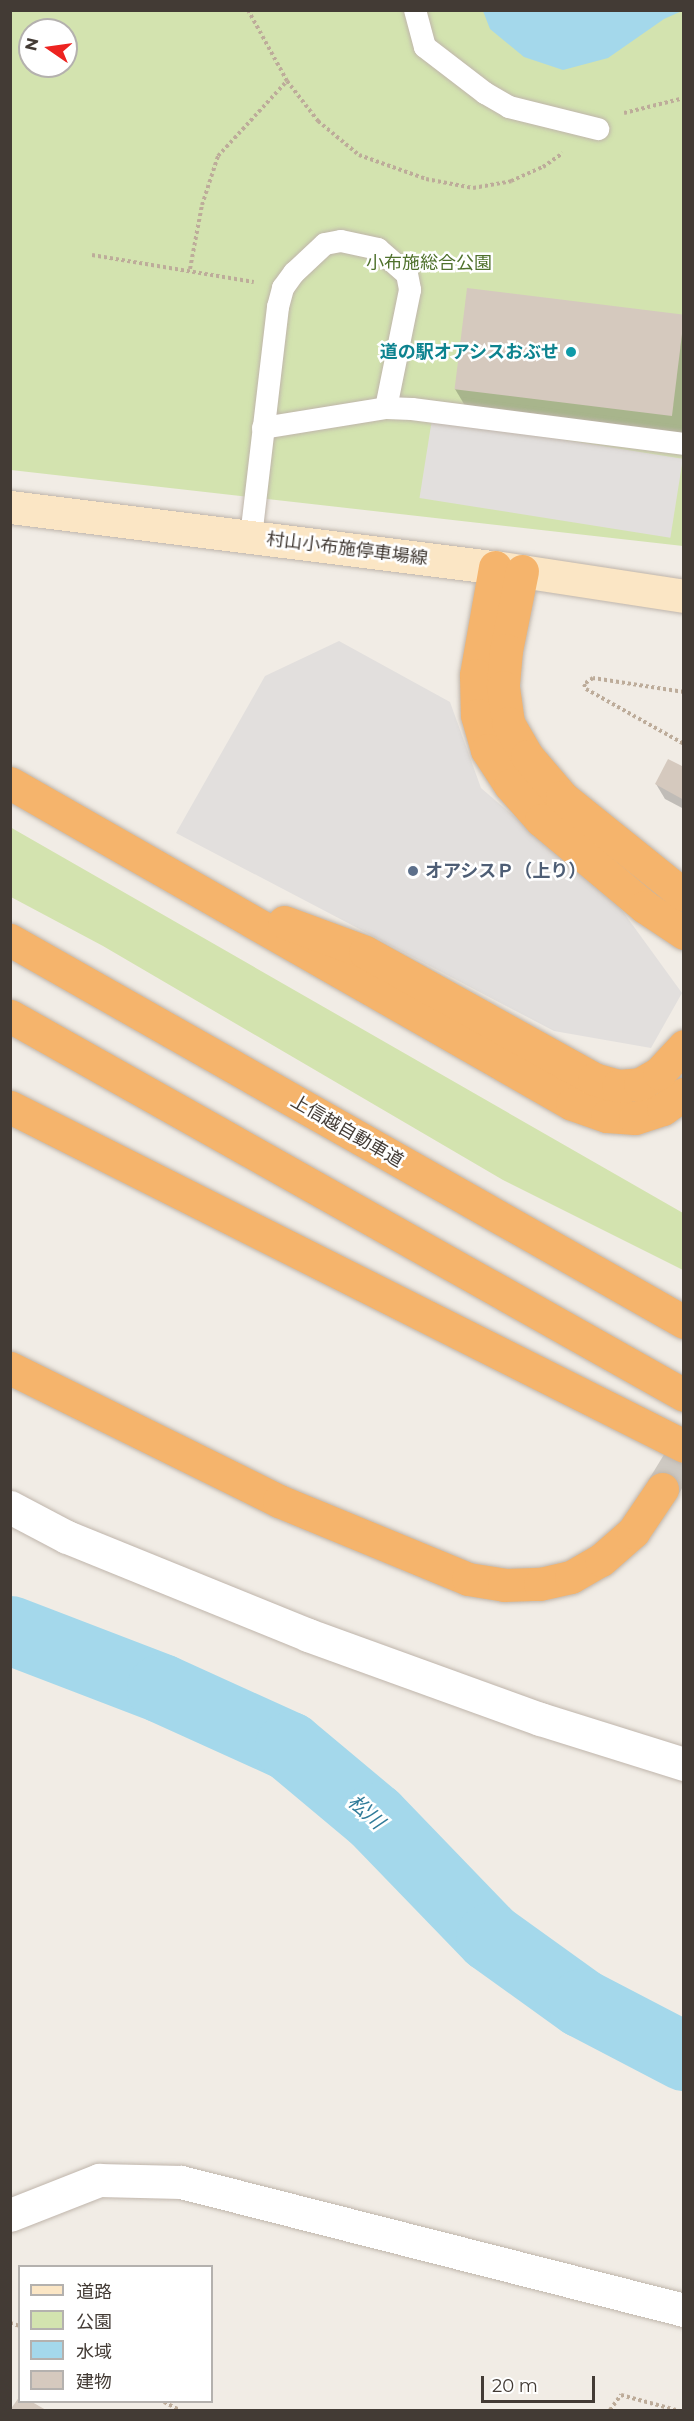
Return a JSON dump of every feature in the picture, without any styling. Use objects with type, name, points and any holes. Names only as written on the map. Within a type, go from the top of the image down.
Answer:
[{"type":"highway","points":[[508,569],[503,687],[508,723],[527,756],[562,797],[684,895]]},
{"type":"highway","points":[[508,569],[476,675],[477,716],[487,750],[510,785],[541,820],[645,907],[684,933]]},
{"type":"highway","points":[[10,783],[572,1104],[607,1116],[635,1118],[663,1109],[684,1094]]},
{"type":"highway","points":[[206,893],[365,952],[594,1079],[618,1086],[640,1084],[659,1073],[684,1046]]},
{"type":"highway","name":"上信越自動車道","points":[[10,940],[684,1322]]},
{"type":"highway","points":[[10,1016],[684,1395]]},
{"type":"highway","points":[[10,1107],[684,1446]]},
{"type":"highway","points":[[10,1368],[279,1501],[468,1580],[516,1585],[571,1577],[602,1560],[633,1532],[662,1489]]},
{"type":"main road","name":"村山小布施停車場線","points":[[10,507],[508,569],[684,596]]},
{"type":"street","points":[[10,1507],[67,1537],[308,1635],[540,1719],[684,1764]]},
{"type":"street","points":[[10,2215],[99,2180],[181,2182],[684,2310]]},
{"type":"lane","points":[[415,10],[425,47],[485,93],[509,106],[598,129]]},
{"type":"lane","points":[[251,537],[270,351],[283,288],[325,244],[341,241],[359,243],[378,249],[398,263],[407,274],[410,290],[386,408]]},
{"type":"lane","points":[[263,428],[386,408],[684,444]]},
{"type":"path","points":[[248,10],[286,81],[318,121],[359,155],[426,179],[473,188],[511,181],[543,167],[616,116],[684,98]]},
{"type":"path","points":[[190,269],[205,196],[218,156],[286,81]]},
{"type":"path","points":[[92,255],[190,269],[283,288]]},
{"type":"path","points":[[684,692],[593,678],[584,684],[586,689],[684,744]]},
{"type":"path","points":[[610,2410],[621,2395],[676,2410]]},
{"type":"path","points":[[166,2403],[180,2410]]},
{"type":"green space","name":"小布施総合公園","points":[[11,11],[683,11],[683,546],[11,470]]},
{"type":"green space","points":[[10,827],[683,1213],[683,1270],[503,1180],[103,946],[11,897]]},
{"type":"shaded area","points":[[432,419],[683,459],[670,538],[419,498]]},
{"type":"shaded area","name":"オアシスＰ（上り）","points":[[339,641],[450,702],[481,788],[621,909],[682,993],[651,1048],[554,1031],[176,833],[265,676]]},
{"type":"water","points":[[483,11],[682,11],[664,19],[608,58],[563,70],[524,57],[490,29]]},
{"type":"building","name":"道の駅オアシスおぶせ","points":[[467,288],[684,315],[672,416],[455,389]]},
{"type":"building","points":[[668,759],[684,767],[684,800],[655,784]]},
{"type":"building","points":[[18,2399],[18,2403],[34,2403],[46,2410],[10,2410]]},
{"type":"waterway","name":"松川","points":[[10,1630],[161,1688],[289,1746],[374,1817],[490,1937],[582,2003],[684,2056]]},
{"type":"tunnel","points":[[662,1489],[684,1453]]},
{"type":"place","name":"道の駅オアシスおぶせ","points":[[571,352]]},
{"type":"place","name":"オアシスＰ（上り）","points":[[413,871]]}]
